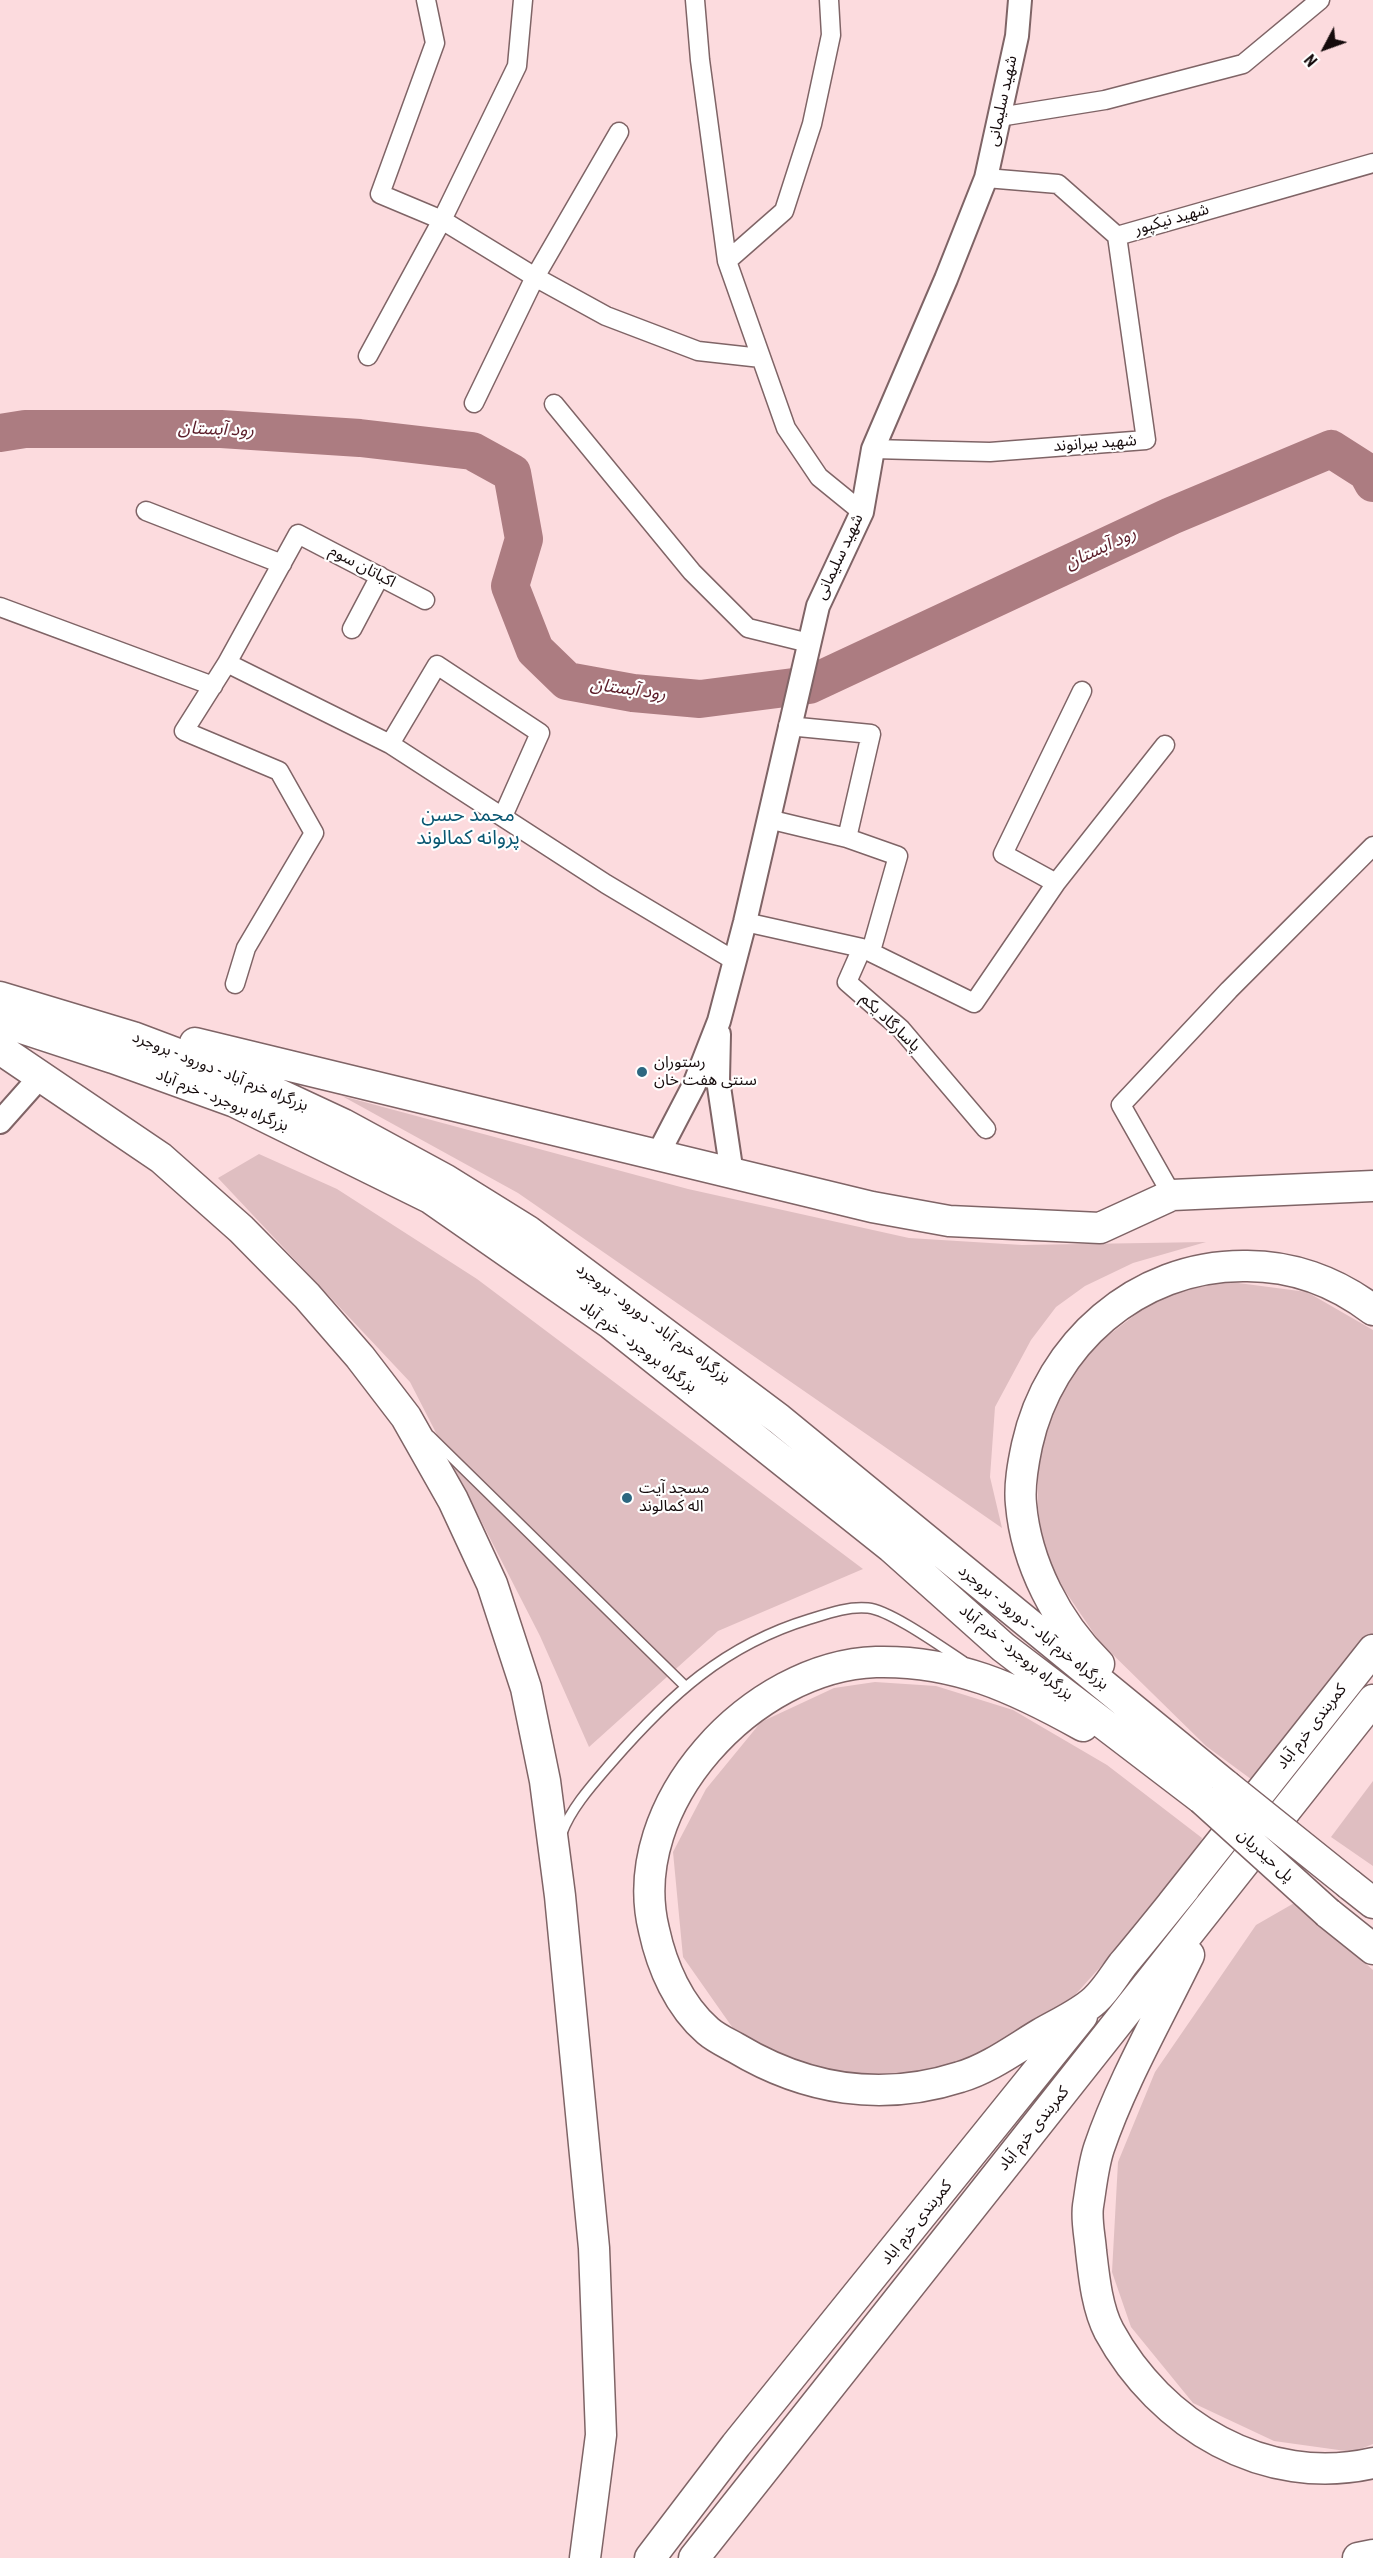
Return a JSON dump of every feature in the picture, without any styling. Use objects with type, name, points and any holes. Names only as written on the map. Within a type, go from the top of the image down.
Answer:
[{"type":"highway","points":[[6,1006],[872,1207],[949,1221],[1100,1228],[1172,1195],[1373,1186]]},
{"type":"highway","name":"بزرگراه بروجرد - خرم آباد","points":[[6,1006],[113,1058],[235,1102],[430,1198],[611,1324],[891,1547],[1003,1647],[1176,1778],[1212,1785]]},
{"type":"highway","name":"بزرگراه خرم آباد - دورود - بروجرد","points":[[6,1006],[133,1037],[255,1083],[343,1124],[415,1163],[528,1231],[779,1419],[1212,1785]]},
{"type":"highway","points":[[0,1049],[161,1158],[241,1229],[307,1296],[360,1357],[406,1418],[453,1500],[492,1584],[526,1688],[545,1781],[594,2248],[601,2435],[585,2558]]},
{"type":"highway","points":[[1212,1785],[1094,1659],[1065,1624],[1045,1590],[1030,1550],[1021,1504],[1022,1467],[1033,1419],[1050,1379],[1081,1337],[1106,1314],[1148,1287],[1183,1273],[1225,1266],[1264,1265],[1311,1275],[1355,1297],[1373,1310]]},
{"type":"highway","name":"کمربندی خرم آباد","points":[[1185,1888],[1373,1650]]},
{"type":"highway","points":[[1176,1778],[1074,1721],[987,1678],[943,1667],[908,1662],[872,1662],[835,1668],[784,1688],[742,1715],[711,1745],[681,1785],[658,1836],[650,1880],[653,1927],[664,1964],[674,1987],[688,2009],[709,2032],[761,2063],[817,2084],[888,2092],[964,2076],[1094,2001],[1185,1888]]},
{"type":"highway","name":"کمربندی خرم آباد","points":[[694,2558],[1373,1700]]},
{"type":"highway","name":"پل حیدریان","points":[[1212,1785],[1373,1903]]},
{"type":"highway","name":"پل حیدریان","points":[[1212,1785],[1328,1913],[1370,1947]]},
{"type":"highway","name":"کمربندی خرم اباد","points":[[650,2558],[736,2445],[1185,1888]]},
{"type":"highway","points":[[1212,1906],[1098,2149],[1088,2209],[1097,2289],[1108,2329],[1142,2380],[1178,2416],[1221,2444],[1267,2461],[1315,2469],[1373,2463]]},
{"type":"highway","points":[[1358,2558],[1373,2555]]},
{"type":"street","points":[[426,0],[435,44],[380,194],[442,220],[535,277],[606,316],[698,351],[761,358]]},
{"type":"street","points":[[368,356],[442,220],[517,66],[523,0]]},
{"type":"street","points":[[695,0],[700,60],[728,261],[786,428],[819,477],[862,512]]},
{"type":"street","points":[[728,261],[784,211],[813,124],[831,35],[829,0]]},
{"type":"street","name":"شهید سلیمانی","points":[[657,1156],[694,1084],[719,1021],[745,922],[788,726],[818,606],[862,512],[873,448],[946,279],[986,178],[1017,36],[1020,0]]},
{"type":"street","points":[[999,117],[1105,100],[1243,64],[1320,0]]},
{"type":"street","points":[[474,403],[535,277],[619,132]]},
{"type":"street","name":"شهید نیکپور","points":[[986,178],[1058,184],[1117,236],[1373,163]]},
{"type":"street","name":"شهید بیرانوند","points":[[873,448],[990,452],[1146,440],[1117,236]]},
{"type":"street","points":[[554,404],[692,572],[748,628],[809,644]]},
{"type":"street","points":[[146,511],[282,564],[227,663],[184,731],[279,771],[314,833],[246,948],[235,984]]},
{"type":"street","name":"اکباتان سوم","points":[[282,564],[298,534],[425,600]]},
{"type":"street","points":[[352,629],[380,576]]},
{"type":"street","points":[[0,607],[213,686]]},
{"type":"street","points":[[227,663],[390,744],[606,884],[735,961]]},
{"type":"street","points":[[390,744],[437,665],[540,733],[503,816]]},
{"type":"street","points":[[1056,883],[1003,854],[1082,691]]},
{"type":"street","points":[[788,726],[872,734],[847,838]]},
{"type":"street","points":[[745,922],[866,950],[974,1003],[1056,883],[1166,745]]},
{"type":"street","points":[[768,819],[847,838],[898,856],[866,950]]},
{"type":"street","points":[[1172,1195],[1121,1104],[1229,990],[1373,846]]},
{"type":"street","name":"پاسارگاد یکم","points":[[866,950],[847,982],[901,1029],[986,1129]]},
{"type":"street","name":"شهید سلیمانی","points":[[719,1021],[718,1080],[732,1174]]},
{"type":"street","points":[[0,1122],[40,1077]]},
{"type":"lane","points":[[389,1395],[685,1686]]},
{"type":"lane","points":[[554,1851],[566,1823],[595,1782],[636,1735],[685,1686],[714,1663],[750,1642],[792,1624],[841,1610],[870,1608],[919,1632],[987,1678]]},
{"type":"shaded area","points":[[342,1096],[688,1189],[909,1238],[1022,1245],[1206,1242],[1133,1263],[1085,1286],[1056,1307],[1031,1340],[995,1407],[990,1477],[1002,1528],[518,1193]]},
{"type":"shaded area","points":[[259,1154],[337,1189],[477,1279],[863,1569],[718,1631],[589,1747],[540,1636],[410,1382],[218,1178]]},
{"type":"shaded area","points":[[1223,1281],[1307,1292],[1373,1330],[1373,1639],[1259,1785],[1206,1746],[1099,1641],[1061,1585],[1043,1548],[1038,1507],[1038,1470],[1047,1429],[1062,1388],[1092,1348],[1157,1298]]},
{"type":"shaded area","points":[[875,1682],[936,1686],[1013,1710],[1107,1765],[1202,1838],[1198,1851],[1141,1922],[1056,2016],[964,2068],[872,2082],[797,2065],[737,2034],[683,1957],[673,1852],[706,1789],[761,1722],[834,1688]]},
{"type":"shaded area","points":[[1373,1781],[1373,1866],[1331,1837]]},
{"type":"shaded area","points":[[1296,1902],[1373,1970],[1373,2444],[1353,2452],[1274,2441],[1193,2403],[1131,2327],[1112,2272],[1118,2162],[1155,2072],[1256,1925]]},
{"type":"waterway","name":"رود آبستان","points":[[0,433],[25,429],[221,429],[360,438],[472,451],[512,473],[524,539],[510,586],[535,650],[567,681],[633,693],[700,699],[809,685],[1171,516],[1331,449],[1367,472],[1373,483]]},
{"type":"place","name":"رستوران سنتی هفت خان","points":[[642,1072]]},
{"type":"place","name":"مسجد آیت اله کمالوند","points":[[627,1498]]},
{"type":"district","name":"محمد حسن پروانه کمالوند","points":[[468,828]]}]
